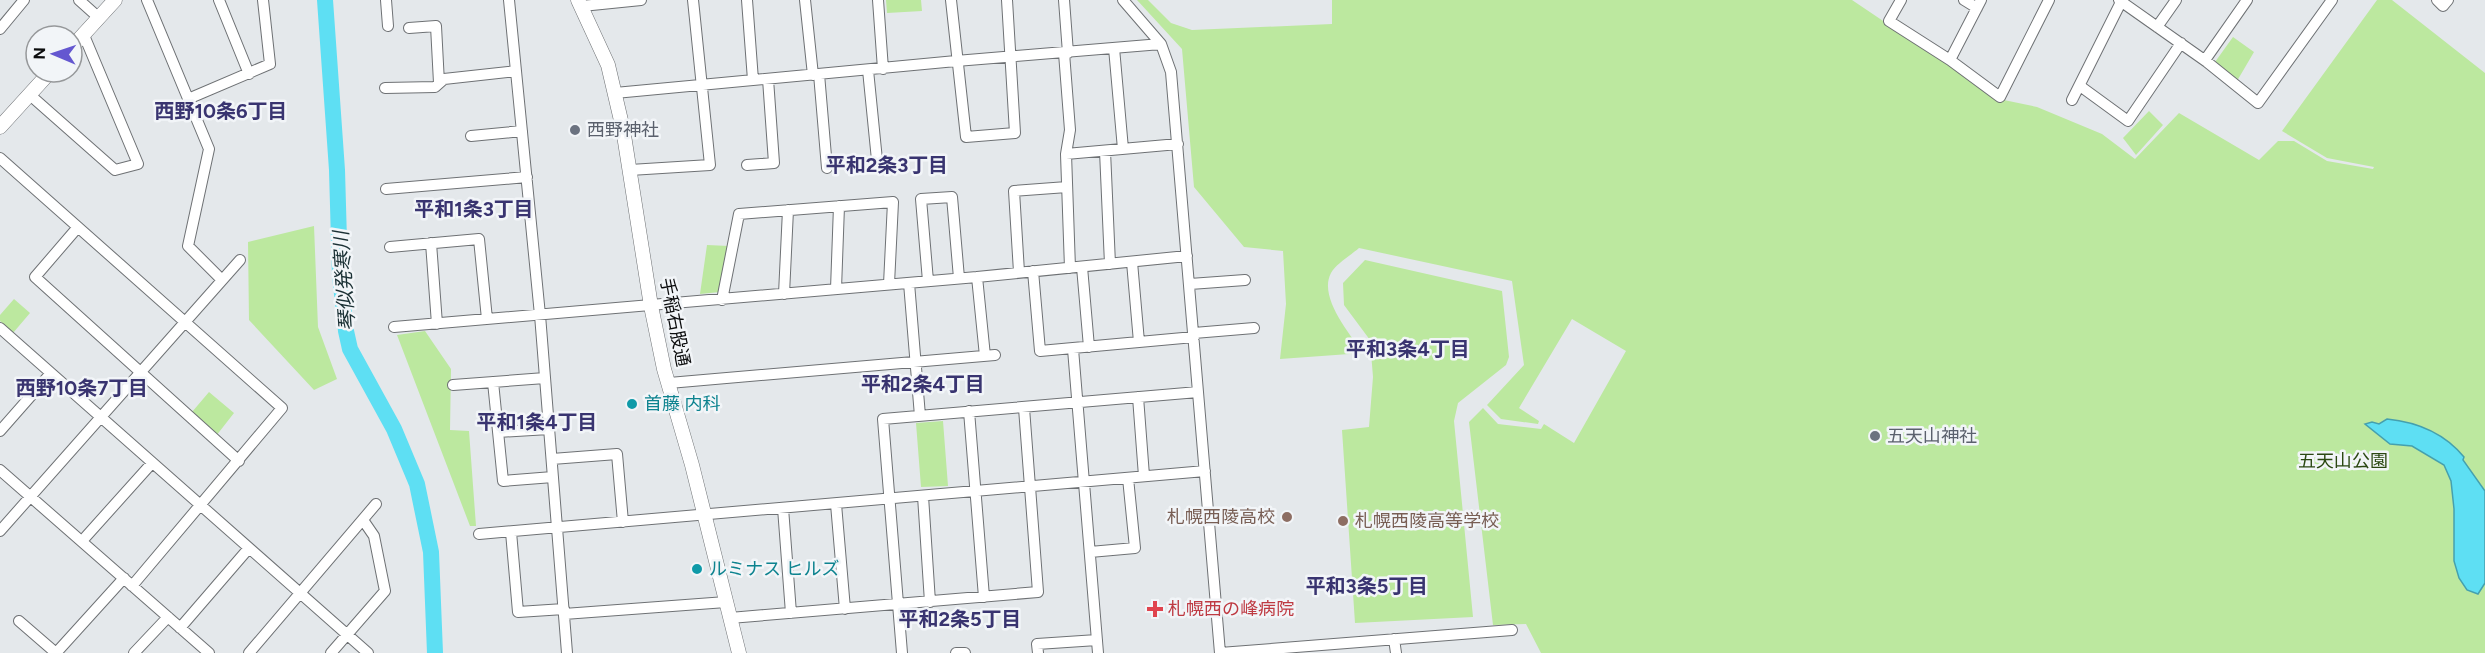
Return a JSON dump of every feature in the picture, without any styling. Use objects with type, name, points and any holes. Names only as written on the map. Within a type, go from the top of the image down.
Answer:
[{"type":"street","points":[[0,29],[24,0]]},
{"type":"street","points":[[79,0],[98,17]]},
{"type":"street","points":[[84,32],[114,0]]},
{"type":"street","points":[[147,0],[209,149],[188,246],[222,280]]},
{"type":"street","points":[[219,0],[249,74]]},
{"type":"street","points":[[188,99],[270,64],[263,0]]},
{"type":"street","points":[[386,0],[388,26]]},
{"type":"street","points":[[508,0],[540,315],[567,653]]},
{"type":"street","points":[[580,3],[641,0]]},
{"type":"street","points":[[630,170],[710,165],[693,0]]},
{"type":"street","points":[[747,0],[753,81]]},
{"type":"street","points":[[805,0],[827,168]]},
{"type":"street","points":[[878,0],[883,69]]},
{"type":"street","points":[[951,0],[966,137],[1015,133],[1007,0]]},
{"type":"street","points":[[1064,0],[1070,130],[1066,154],[1070,268]]},
{"type":"street","points":[[1123,0],[1161,44],[1171,72],[1220,653],[1512,630]]},
{"type":"street","points":[[1901,0],[1889,21],[1950,60],[2000,97],[2049,0]]},
{"type":"street","points":[[1950,60],[1979,4],[1964,0]]},
{"type":"street","points":[[2072,100],[2121,0],[2205,60],[2258,103],[2332,0]]},
{"type":"street","points":[[2157,27],[2176,0]]},
{"type":"street","points":[[2205,60],[2247,0]]},
{"type":"street","points":[[2437,0],[2443,6],[2448,0]]},
{"type":"street","name":"手稲右股通","points":[[580,3],[608,65],[615,93],[630,170],[651,306],[739,653]]},
{"type":"street","points":[[409,28],[436,26],[440,83]]},
{"type":"street","points":[[30,95],[115,170],[138,164],[84,35]]},
{"type":"street","points":[[615,93],[1161,44]]},
{"type":"street","points":[[2080,86],[2128,120],[2181,44]]},
{"type":"street","points":[[1114,48],[1124,149]]},
{"type":"street","points":[[868,70],[877,160]]},
{"type":"street","points":[[385,88],[435,87],[444,79],[516,71]]},
{"type":"street","points":[[747,165],[774,163],[768,79]]},
{"type":"street","points":[[0,127],[40,84]]},
{"type":"street","points":[[471,136],[522,131]]},
{"type":"street","points":[[1066,154],[1178,144]]},
{"type":"street","points":[[1105,151],[1110,264]]},
{"type":"street","points":[[0,158],[282,408],[201,506],[56,653],[19,621]]},
{"type":"street","points":[[386,189],[527,177]]},
{"type":"street","points":[[1019,272],[1014,191],[1066,187]]},
{"type":"street","points":[[927,281],[921,199],[952,198],[959,278]]},
{"type":"street","points":[[722,300],[739,214],[893,202],[889,284]]},
{"type":"street","points":[[836,290],[839,206]]},
{"type":"street","points":[[784,294],[788,210]]},
{"type":"street","points":[[78,227],[35,277],[239,461]]},
{"type":"street","points":[[390,247],[479,239],[487,319]]},
{"type":"street","points":[[431,243],[437,324]]},
{"type":"street","points":[[394,327],[836,290],[1187,256]]},
{"type":"street","points":[[0,531],[240,260]]},
{"type":"street","points":[[1132,262],[1139,342]]},
{"type":"street","points":[[1082,267],[1089,347]]},
{"type":"street","points":[[1033,271],[1040,351],[1254,328]]},
{"type":"street","points":[[669,384],[990,355],[977,277]]},
{"type":"street","points":[[1190,284],[1245,280]]},
{"type":"street","points":[[909,283],[920,416]]},
{"type":"street","points":[[0,329],[368,653]]},
{"type":"street","points":[[1073,349],[1098,653]]},
{"type":"street","points":[[0,431],[51,373]]},
{"type":"street","points":[[453,385],[545,378]]},
{"type":"street","points":[[493,382],[503,481],[553,477]]},
{"type":"street","points":[[902,653],[884,419],[1198,392]]},
{"type":"street","points":[[1138,397],[1144,476]]},
{"type":"street","points":[[730,618],[1038,592],[1024,408]]},
{"type":"street","points":[[969,411],[984,597]]},
{"type":"street","points":[[498,432],[549,429]]},
{"type":"street","points":[[552,459],[617,454],[623,522]]},
{"type":"street","points":[[82,541],[152,463]]},
{"type":"street","points":[[0,470],[207,653]]},
{"type":"street","points":[[479,534],[1205,471]]},
{"type":"street","points":[[1090,552],[1135,548],[1128,478]]},
{"type":"street","points":[[922,496],[930,602]]},
{"type":"street","points":[[249,653],[376,504]]},
{"type":"street","points":[[836,504],[845,609]]},
{"type":"street","points":[[783,508],[791,613]]},
{"type":"street","points":[[331,653],[385,591],[374,536],[363,519]]},
{"type":"street","points":[[511,532],[518,612],[564,612],[726,602]]},
{"type":"street","points":[[180,628],[249,549]]},
{"type":"street","points":[[134,653],[168,617]]},
{"type":"street","points":[[1394,639],[1396,653]]},
{"type":"street","points":[[1038,653],[1037,644],[1097,640]]},
{"type":"street","points":[[956,653],[965,653]]},
{"type":"green space","points":[[886,0],[921,0],[922,11],[887,13]]},
{"type":"green space","name":"五天山公園","points":[[1137,0],[1148,0],[1171,23],[1192,30],[1332,24],[1332,0],[1852,0],[1999,99],[2037,107],[2102,134],[2135,159],[2179,113],[2259,160],[2278,141],[2294,141],[2327,161],[2373,169],[2374,167],[2327,158],[2282,131],[2377,0],[2392,0],[2485,73],[2485,653],[1541,653],[1526,624],[1493,625],[1469,422],[1483,408],[1498,424],[1541,429],[1544,424],[1574,443],[1626,351],[1572,319],[1519,408],[1539,421],[1538,424],[1501,419],[1487,405],[1524,365],[1512,281],[1359,248],[1333,270],[1328,283],[1332,304],[1337,315],[1363,353],[1280,359],[1286,304],[1283,251],[1244,247],[1194,187],[1182,49]]},
{"type":"green space","points":[[2233,37],[2254,52],[2237,81],[2215,62]]},
{"type":"green space","points":[[2149,111],[2163,125],[2136,155],[2123,138]]},
{"type":"green space","points":[[314,226],[318,327],[337,379],[314,390],[249,320],[248,242]]},
{"type":"green space","points":[[707,245],[729,246],[720,292],[700,294]]},
{"type":"green space","points":[[1365,260],[1502,291],[1509,357],[1506,365],[1458,403],[1454,421],[1473,617],[1355,623],[1342,430],[1369,427],[1373,377],[1370,340],[1344,305],[1343,283]]},
{"type":"green space","points":[[14,299],[30,313],[13,333],[0,321],[0,315]]},
{"type":"green space","points":[[425,331],[451,369],[450,430],[469,431],[476,526],[470,526],[397,335]]},
{"type":"green space","points":[[209,392],[234,413],[216,436],[192,412]]},
{"type":"green space","points":[[943,421],[948,486],[921,487],[916,423]]},
{"type":"water","points":[[2387,419],[2420,426],[2448,442],[2464,457],[2463,460],[2485,491],[2485,583],[2478,594],[2467,590],[2459,578],[2454,561],[2454,509],[2451,481],[2444,465],[2412,446],[2390,444],[2365,424],[2372,422],[2379,424]]},
{"type":"waterway","name":"琴似発寒川","points":[[325,0],[337,170],[340,276],[346,331],[350,349],[394,429],[417,484],[431,552],[435,653]]},
{"type":"place","name":"西野神社","points":[[575,130]]},
{"type":"place","name":"首藤 内科","points":[[632,404]]},
{"type":"place","name":"五天山神社","points":[[1875,436]]},
{"type":"place","name":"札幌西陵高校","points":[[1287,517]]},
{"type":"place","name":"札幌西陵高等学校","points":[[1343,521]]},
{"type":"place","name":"ルミナス ヒルズ","points":[[697,569]]},
{"type":"place","name":"札幌西の峰病院","points":[[1155,609]]},
{"type":"district","name":"西野10条6丁目","points":[[221,111]]},
{"type":"district","name":"平和2条3丁目","points":[[887,165]]},
{"type":"district","name":"平和1条3丁目","points":[[474,209]]},
{"type":"district","name":"平和3条4丁目","points":[[1408,349]]},
{"type":"district","name":"平和2条4丁目","points":[[923,384]]},
{"type":"district","name":"西野10条7丁目","points":[[82,388]]},
{"type":"district","name":"平和1条4丁目","points":[[537,422]]},
{"type":"district","name":"平和3条5丁目","points":[[1367,586]]},
{"type":"district","name":"平和2条5丁目","points":[[960,619]]}]
